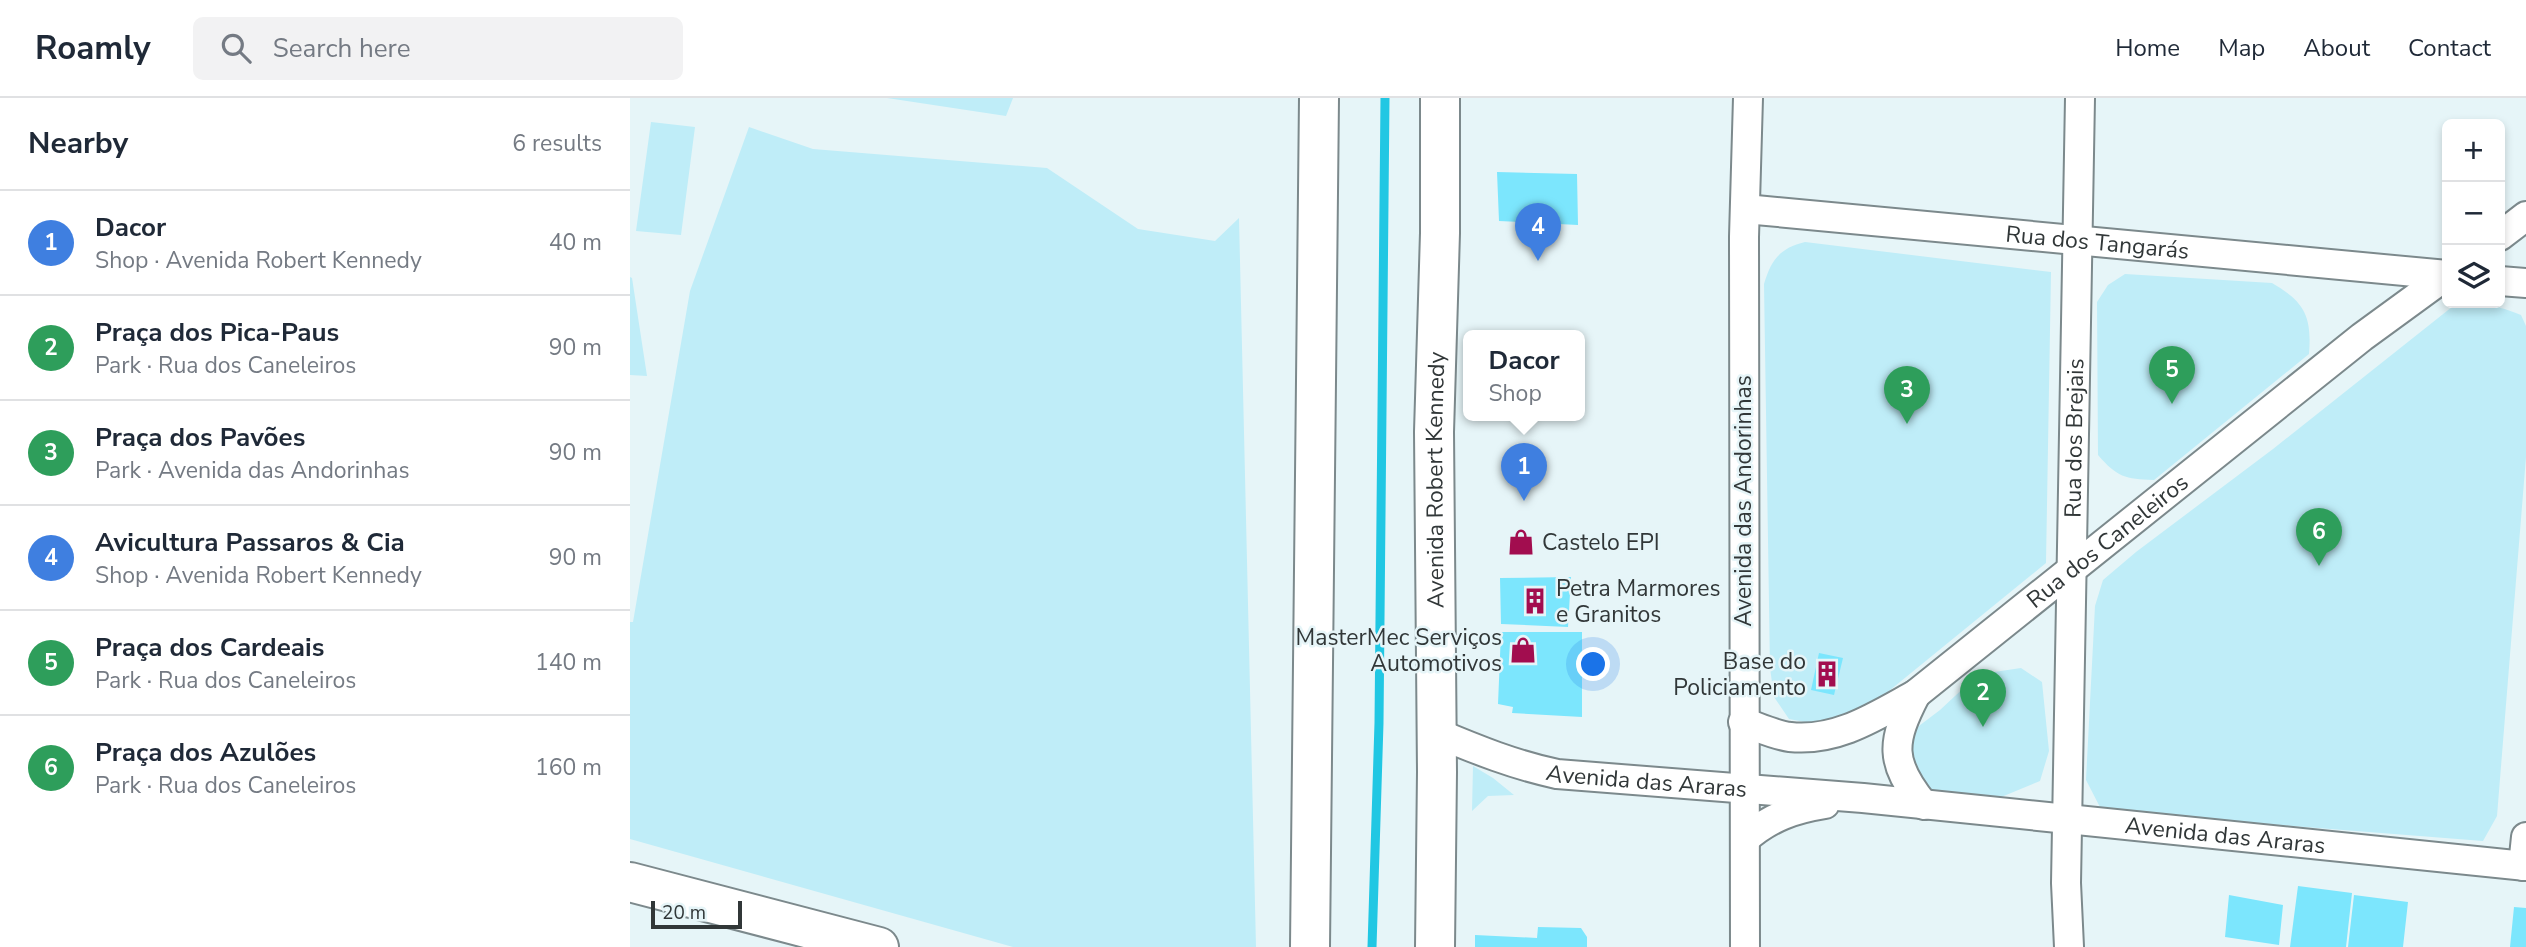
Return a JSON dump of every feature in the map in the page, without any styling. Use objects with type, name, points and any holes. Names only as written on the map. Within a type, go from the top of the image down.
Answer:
[{"type":"main road","points":[[1310,947],[1319,98]]},
{"type":"main road","name":"Avenida Robert Kennedy","points":[[1434,947],[1437,733],[1434,432],[1440,233],[1440,98]]},
{"type":"main road","points":[[630,882],[879,947]]},
{"type":"street","name":"Avenida das Andorinhas","points":[[1745,947],[1743,722],[1745,209],[1748,98]]},
{"type":"street","name":"Rua dos Brejais","points":[[2069,947],[2066,883],[2080,98]]},
{"type":"street","name":"Rua dos Tangarás","points":[[1745,209],[2442,275]]},
{"type":"street","points":[[2505,232],[2526,216]]},
{"type":"street","name":"Rua dos Caneleiros","points":[[1743,722],[1789,737],[1819,737],[1841,732],[1916,694],[2362,337],[2442,279]]},
{"type":"street","points":[[2505,281],[2526,283]]},
{"type":"street","points":[[1916,694],[1899,733],[1896,750],[1907,784],[1924,805]]},
{"type":"street","name":"Avenida das Araras","points":[[1437,733],[1492,757],[1526,768],[1558,774],[1863,798],[2524,866]]},
{"type":"street","name":"Avenida das Araras","points":[[1745,839],[1769,820],[1790,811],[1863,798]]},
{"type":"street","points":[[2524,866],[2526,837]]},
{"type":"shaded area","points":[[887,98],[1013,98],[1006,116]]},
{"type":"shaded area","points":[[651,122],[695,127],[681,235],[636,231]]},
{"type":"shaded area","points":[[749,127],[813,149],[1047,168],[1138,229],[1215,241],[1239,218],[1256,947],[1013,947],[630,839],[630,622],[633,622],[690,291]]},
{"type":"shaded area","points":[[1805,242],[2051,272],[2046,563],[1857,717],[1810,723],[1789,719],[1774,697],[1770,668],[1764,284],[1778,256]]},
{"type":"shaded area","points":[[2125,274],[2272,283],[2299,304],[2309,330],[2309,354],[2154,480],[2122,475],[2098,455],[2097,302],[2108,285]]},
{"type":"shaded area","points":[[630,277],[632,278],[647,376],[630,375]]},
{"type":"shaded area","points":[[2451,308],[2501,308],[2521,315],[2526,326],[2526,457],[2497,816],[2483,841],[2102,811],[2086,780],[2095,606],[2103,580]]},
{"type":"shaded area","points":[[2021,668],[2042,682],[2049,751],[2040,781],[1994,800],[1942,797],[1918,785],[1907,735],[1969,683],[1994,672]]},
{"type":"shaded area","points":[[1473,766],[1514,795],[1488,796],[1472,811]]},
{"type":"building","points":[[1497,172],[1577,174],[1578,225],[1499,221]]},
{"type":"building","name":"Petra Marmores e Granitos","points":[[1571,577],[1568,627],[1501,624],[1500,578]]},
{"type":"building","points":[[1501,632],[1582,632],[1582,717],[1512,713],[1513,707],[1498,704]]},
{"type":"building","name":"Base do Policiamento","points":[[1819,653],[1843,658],[1834,695],[1811,690]]},
{"type":"building","points":[[2298,886],[2352,893],[2346,947],[2290,947]]},
{"type":"building","points":[[2229,895],[2283,905],[2279,945],[2225,937]]},
{"type":"building","points":[[2354,895],[2408,902],[2403,947],[2348,947]]},
{"type":"building","points":[[2514,907],[2526,908],[2526,947],[2510,947]]},
{"type":"building","points":[[1538,927],[1581,928],[1587,937],[1587,947],[1475,947],[1475,935],[1537,938]]},
{"type":"waterway","points":[[1372,947],[1379,723],[1385,98]]},
{"type":"place","name":"Avicultura Passaros & Cia","points":[[1538,261]]},
{"type":"place","name":"Praça dos Cardeais","points":[[2172,404]]},
{"type":"place","name":"Praça dos Pavões","points":[[1907,424]]},
{"type":"place","name":"Dacor","points":[[1524,501]]},
{"type":"place","name":"Castelo EPI","points":[[1521,542]]},
{"type":"place","name":"Praça dos Azulões","points":[[2319,566]]},
{"type":"place","name":"Petra Marmores e Granitos","points":[[1535,601]]},
{"type":"place","name":"MasterMec Serviços Automotivos","points":[[1523,650]]},
{"type":"place","name":"Base do Policiamento","points":[[1827,674]]},
{"type":"place","name":"Praça dos Pica-Paus","points":[[1983,727]]}]
